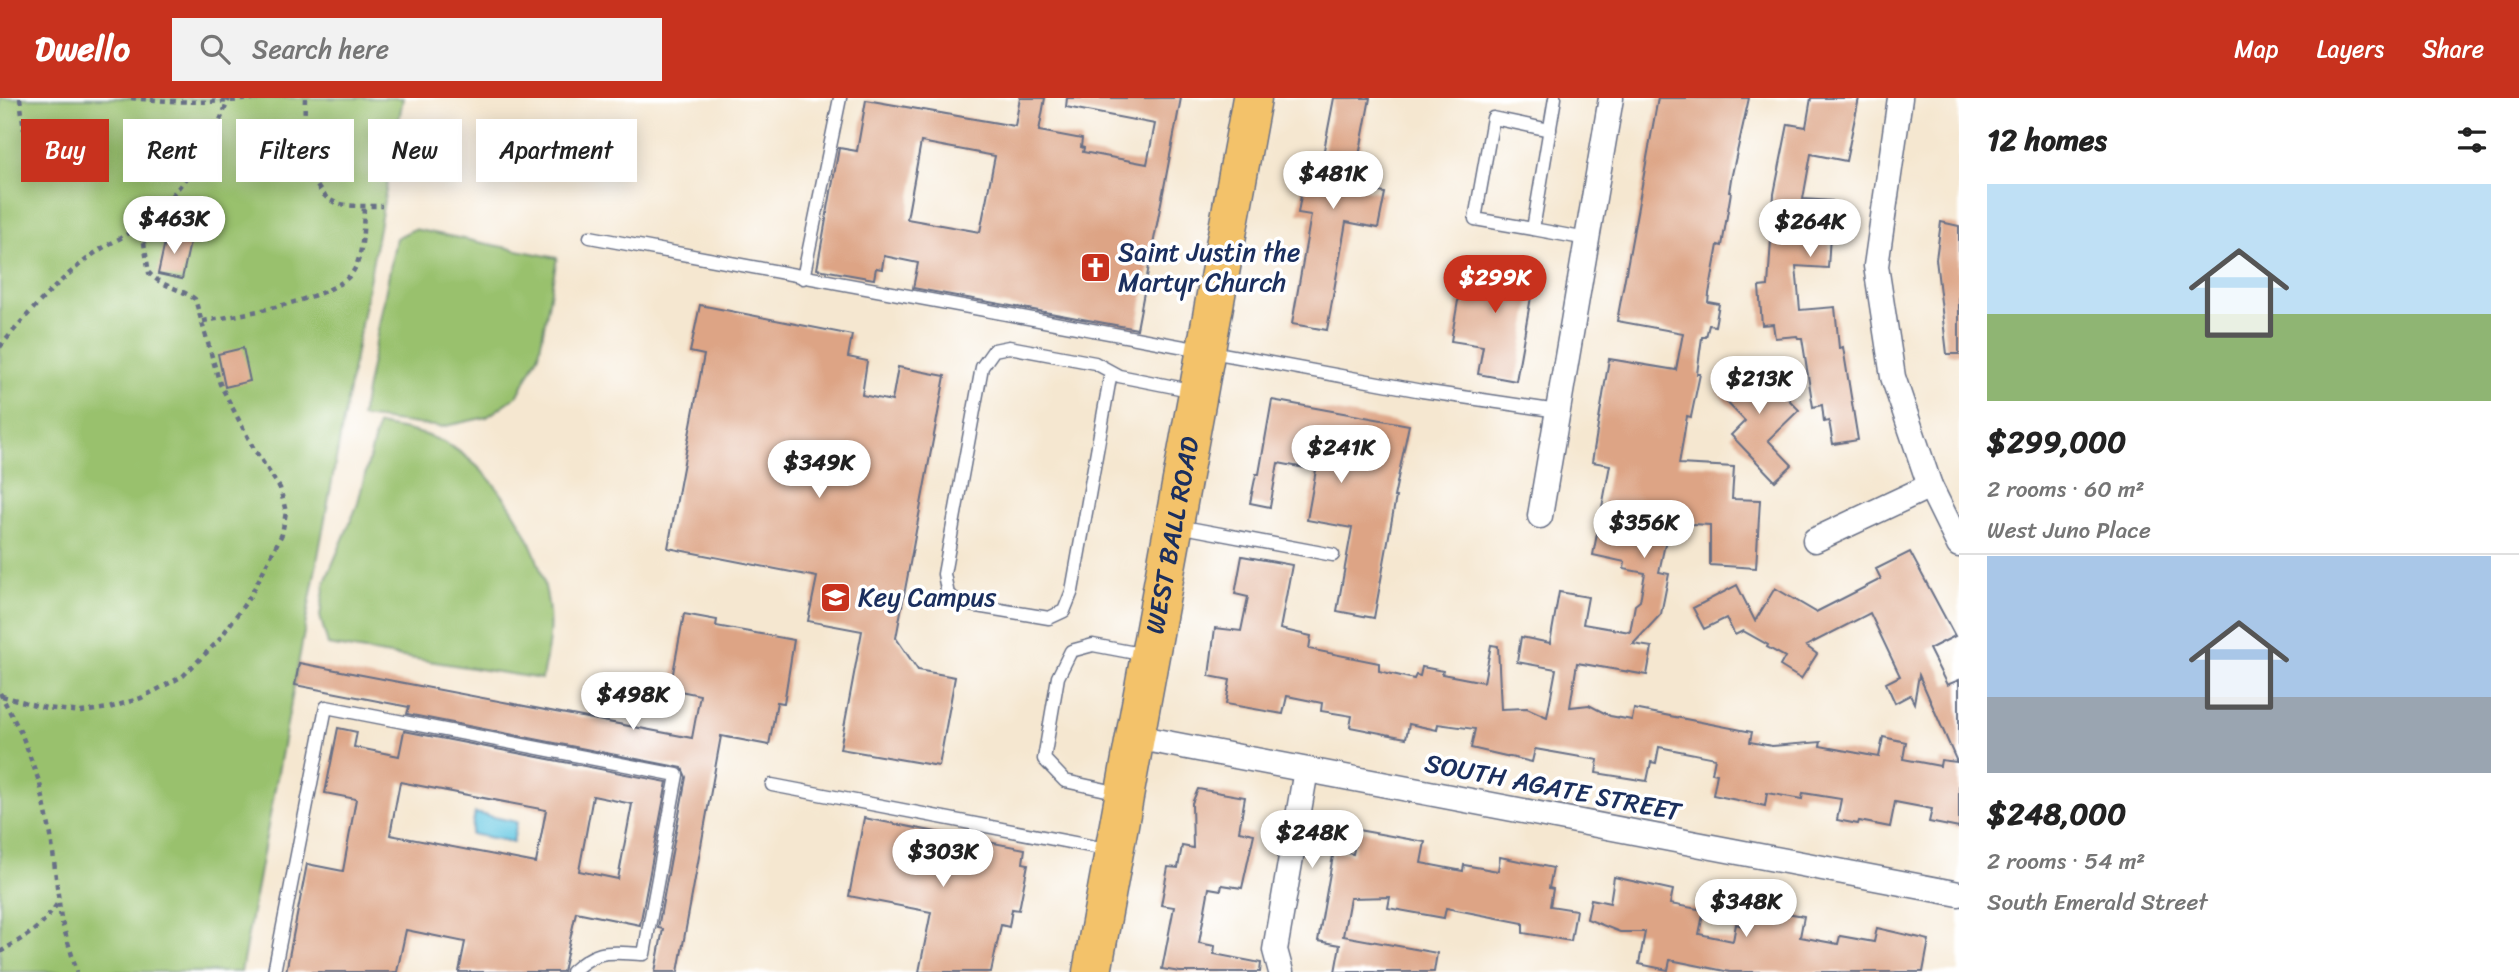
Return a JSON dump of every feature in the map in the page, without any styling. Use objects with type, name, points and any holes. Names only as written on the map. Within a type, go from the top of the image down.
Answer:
[{"type":"main road","name":"WEST BALL ROAD","points":[[1092,972],[1252,98]]},
{"type":"street","points":[[1540,516],[1611,98]]},
{"type":"street","points":[[1900,98],[1876,266],[1893,377],[1930,486],[1959,545]]},
{"type":"street","points":[[1815,540],[1930,486]]},
{"type":"street","name":"SOUTH AGATE STREET","points":[[1135,737],[1959,894]]},
{"type":"street","points":[[1281,972],[1275,950],[1306,770]]},
{"type":"lane","points":[[803,278],[840,98]]},
{"type":"lane","points":[[1533,229],[1555,98]]},
{"type":"lane","points":[[1550,130],[1493,118],[1475,219],[1587,239]]},
{"type":"lane","points":[[590,237],[1422,391],[1558,411]]},
{"type":"lane","points":[[1111,372],[1072,591],[1064,611],[1049,618],[964,604],[948,595],[944,574],[982,367],[994,351],[1009,347],[1095,363],[1119,376],[1198,392]]},
{"type":"lane","points":[[1174,526],[1333,555]]},
{"type":"lane","points":[[1125,794],[1065,781],[1044,759],[1058,677],[1072,651],[1093,645],[1150,656]]},
{"type":"lane","points":[[274,972],[326,707],[677,775],[644,954],[599,953],[585,960],[572,972]]},
{"type":"lane","points":[[772,785],[1114,851]]},
{"type":"path","points":[[20,98],[23,119]]},
{"type":"path","points":[[131,98],[164,101],[259,98]]},
{"type":"path","points":[[306,98],[308,153],[314,182],[324,197],[337,203],[382,206]]},
{"type":"path","points":[[0,347],[33,306],[92,254],[141,225],[175,191],[199,159],[220,122],[228,100]]},
{"type":"path","points":[[203,321],[237,316],[320,295],[341,283],[353,273],[360,257],[364,206]]},
{"type":"path","points":[[1,695],[46,708],[81,712],[109,708],[141,698],[184,676],[219,640],[251,595],[285,524],[285,502],[280,488],[254,449],[220,383],[195,299],[186,292],[165,285],[149,273],[141,225]]},
{"type":"path","points":[[1,695],[22,736],[40,784],[51,836],[61,919],[77,972]]},
{"type":"path","points":[[0,952],[30,935],[46,922],[59,900]]},
{"type":"green space","points":[[0,98],[403,98],[399,119],[368,119],[368,182],[387,182],[241,972],[0,972]]},
{"type":"green space","points":[[414,229],[557,258],[539,354],[518,395],[487,417],[441,427],[361,417],[396,238]]},
{"type":"green space","points":[[378,425],[421,434],[445,443],[488,477],[506,500],[535,554],[544,582],[549,610],[549,637],[542,679],[328,645],[320,616],[325,582],[357,506]]},
{"type":"water","points":[[475,813],[517,822],[513,842],[471,834]]},
{"type":"building","points":[[1020,98],[1045,98],[1039,131],[1082,139],[1083,152],[1147,164],[1155,124],[1066,107],[1067,98],[1181,98],[1137,329],[913,288],[918,263],[884,256],[882,269],[876,268],[874,279],[817,269],[839,148],[857,151],[866,100],[1015,126]],"holes":[[[921,142],[995,156],[980,232],[907,219]]]},
{"type":"building","points":[[1334,98],[1370,98],[1353,188],[1385,193],[1378,228],[1346,222],[1327,330],[1292,324],[1311,215],[1298,213],[1304,178],[1318,181]]},
{"type":"building","points":[[1658,98],[1749,98],[1731,179],[1722,246],[1718,245],[1709,294],[1708,302],[1719,304],[1715,326],[1709,325],[1706,337],[1702,337],[1697,374],[1700,374],[1691,417],[1687,416],[1679,464],[1734,467],[1732,499],[1760,500],[1756,568],[1710,565],[1710,525],[1669,525],[1659,572],[1669,574],[1661,614],[1633,644],[1652,647],[1647,675],[1577,663],[1570,707],[1589,705],[1610,716],[1632,720],[1634,709],[1752,732],[1750,742],[1772,746],[1821,742],[1820,746],[1879,757],[1883,737],[1906,742],[1903,759],[1940,766],[1941,760],[1957,762],[1919,675],[1914,703],[1910,695],[1895,703],[1886,683],[1900,676],[1870,613],[1806,646],[1817,654],[1801,679],[1780,666],[1785,657],[1767,647],[1768,645],[1743,631],[1735,635],[1726,618],[1704,629],[1693,608],[1737,585],[1755,621],[1775,588],[1816,612],[1881,579],[1876,569],[1910,552],[1955,636],[1929,649],[1947,685],[1959,680],[1959,828],[1929,822],[1932,809],[1895,802],[1890,827],[1837,820],[1841,799],[1803,793],[1802,799],[1767,793],[1765,806],[1713,795],[1717,774],[1712,773],[1715,758],[1659,747],[1656,763],[1651,762],[1647,781],[1596,773],[1598,760],[1535,749],[1532,762],[1471,748],[1475,729],[1438,724],[1437,730],[1409,724],[1406,738],[1350,727],[1352,716],[1321,711],[1322,703],[1287,696],[1283,714],[1226,704],[1230,680],[1209,676],[1215,628],[1241,631],[1248,597],[1235,594],[1242,556],[1292,565],[1280,629],[1311,636],[1309,649],[1379,663],[1379,671],[1414,679],[1416,675],[1420,676],[1422,667],[1443,671],[1442,674],[1484,682],[1491,645],[1498,646],[1501,709],[1527,708],[1547,717],[1556,669],[1517,662],[1521,637],[1550,643],[1559,592],[1588,597],[1583,624],[1630,632],[1645,573],[1624,569],[1625,562],[1593,555],[1610,465],[1592,462],[1609,359],[1676,370],[1683,333],[1617,321]]},
{"type":"building","points":[[1811,98],[1859,98],[1846,161],[1811,154],[1803,199],[1832,201],[1828,268],[1796,266],[1800,310],[1835,307],[1839,348],[1843,347],[1858,440],[1833,444],[1829,421],[1824,422],[1822,405],[1813,407],[1802,338],[1775,338],[1773,324],[1762,325],[1759,287],[1768,286],[1774,194],[1788,124],[1806,127]]},
{"type":"building","points":[[1941,222],[1959,226],[1959,354],[1947,354],[1936,259]]},
{"type":"building","points":[[167,233],[191,238],[182,279],[158,274]]},
{"type":"building","points":[[1487,260],[1536,269],[1516,381],[1478,374],[1483,346],[1451,341],[1463,272],[1469,273],[1470,263],[1486,265]]},
{"type":"building","points":[[700,305],[852,335],[848,357],[867,361],[862,395],[892,401],[898,367],[945,376],[896,638],[918,670],[955,677],[939,766],[840,749],[862,631],[808,621],[817,577],[668,548],[704,355],[690,352]]},
{"type":"building","points":[[243,348],[250,381],[225,387],[218,354]]},
{"type":"building","points":[[1750,360],[1799,410],[1768,440],[1792,465],[1775,481],[1731,435],[1745,421],[1717,392]]},
{"type":"building","points":[[1272,400],[1409,425],[1374,618],[1337,611],[1352,528],[1307,520],[1316,470],[1278,463],[1270,507],[1250,503],[1256,474],[1259,474]]},
{"type":"building","points":[[684,614],[717,620],[716,626],[794,640],[784,703],[777,702],[769,745],[721,736],[678,972],[655,972],[663,929],[658,928],[686,777],[682,768],[407,714],[409,707],[295,685],[299,663],[692,738],[700,695],[670,689]]},
{"type":"building","points":[[338,728],[357,732],[354,747],[399,756],[404,731],[667,782],[640,925],[576,912],[563,972],[459,972],[465,942],[406,930],[397,972],[286,972],[307,864],[343,871],[356,799],[325,793]],"holes":[[[400,782],[546,810],[536,863],[390,835]],[[593,796],[632,804],[618,879],[579,871]]]},
{"type":"building","points":[[1198,789],[1245,797],[1239,831],[1254,834],[1242,888],[1222,885],[1221,890],[1209,888],[1199,943],[1215,946],[1214,954],[1261,963],[1260,972],[1180,972],[1162,969],[1174,907],[1161,905],[1168,867],[1178,868],[1182,846],[1193,848],[1192,803]]},
{"type":"building","points":[[864,818],[1025,849],[1023,863],[1028,864],[1019,910],[1012,909],[1009,927],[1001,925],[991,972],[919,972],[931,912],[849,896]]},
{"type":"building","points":[[1358,830],[1425,842],[1421,863],[1463,871],[1464,865],[1498,871],[1500,857],[1553,868],[1549,888],[1553,889],[1550,906],[1576,910],[1571,941],[1523,933],[1523,923],[1446,908],[1444,918],[1388,908],[1390,897],[1350,898],[1343,936],[1437,953],[1434,972],[1335,972],[1340,945],[1318,941],[1334,850],[1353,854]]},
{"type":"building","points":[[1614,877],[1673,890],[1670,904],[1704,910],[1699,934],[1733,941],[1736,924],[1742,926],[1746,906],[1804,916],[1800,937],[1838,944],[1840,936],[1874,942],[1877,928],[1929,940],[1923,972],[1730,972],[1670,960],[1668,970],[1639,964],[1645,932],[1620,932],[1587,919],[1591,899],[1610,903]]},
{"type":"place","name":"Saint Justin the Martyr Church","points":[[1095,267]]},
{"type":"place","name":"Key Campus","points":[[835,597]]}]
